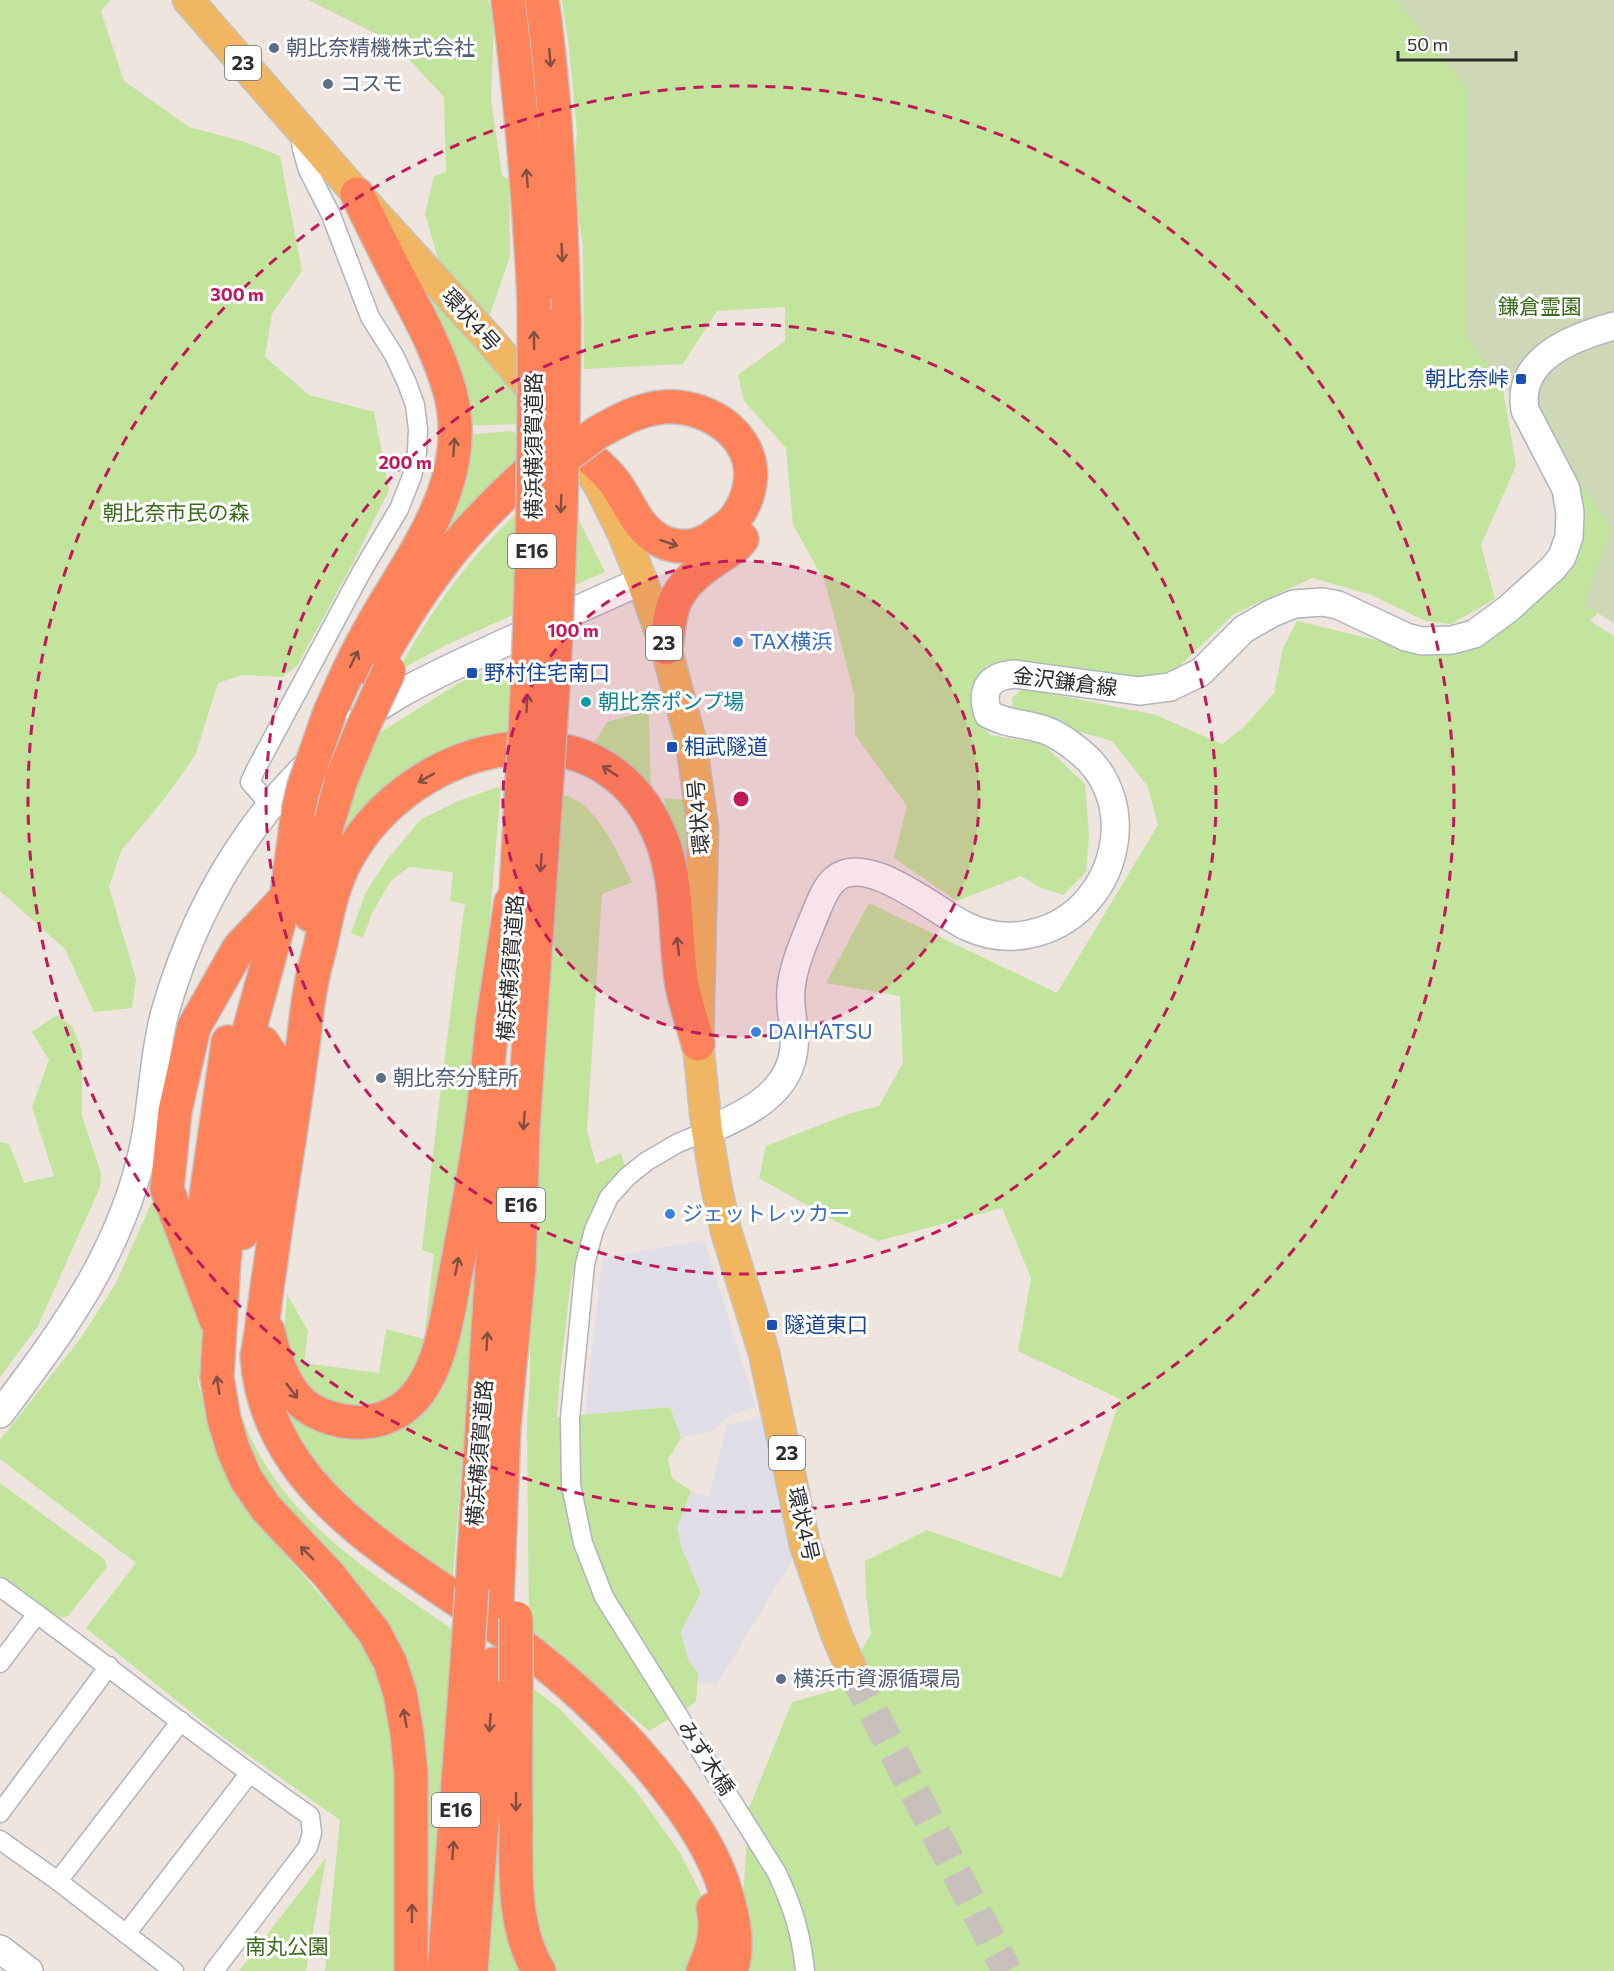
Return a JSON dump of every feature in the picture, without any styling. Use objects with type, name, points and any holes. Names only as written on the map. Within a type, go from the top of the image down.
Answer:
[{"type":"highway","name":"横浜横須賀道路","points":[[471,1971],[492,1665],[504,1427],[519,1268],[533,804],[528,697],[533,513],[534,299],[520,90],[508,0]]},
{"type":"highway","name":"横浜横須賀道路","points":[[495,1604],[519,854],[533,804],[553,701],[564,410],[564,320],[557,145],[549,50],[542,0]]},
{"type":"highway","points":[[357,194],[436,354],[450,392],[454,416],[453,465],[437,515],[363,642],[330,712],[304,786],[284,809],[278,905],[239,948],[194,1027],[175,1111],[167,1189],[189,1219],[215,1267],[238,1342],[241,1381],[246,1406],[256,1430],[290,1486],[312,1512],[345,1542],[527,1670],[565,1700],[607,1741],[638,1776],[674,1825],[697,1866],[708,1892],[714,1915],[715,1935],[711,1955],[703,1971]]},
{"type":"highway","points":[[189,1219],[278,905],[334,781],[363,727],[380,673],[464,558],[571,444],[612,408],[657,392],[685,392],[711,398],[737,411],[754,427],[764,446],[770,467],[769,489],[762,510],[750,530],[737,545],[695,574],[685,585],[674,604],[666,648]]},
{"type":"highway","points":[[664,407],[685,407],[725,423],[740,438],[748,454],[751,472],[750,486],[745,503],[734,520],[712,538],[695,546],[677,546],[661,541],[648,532],[637,520],[615,482],[571,444],[642,411],[664,407]]},
{"type":"highway","points":[[308,1009],[327,913],[343,867],[363,834],[383,810],[411,786],[444,768],[505,749],[536,746],[563,750],[589,759],[614,772],[633,790],[650,814],[664,848],[672,884],[681,983],[699,1044]]},
{"type":"highway","points":[[334,781],[306,945],[308,1009],[316,1047],[292,1221],[267,1289],[257,1356],[259,1379],[265,1402],[290,1455],[308,1480],[356,1527],[549,1666],[611,1722],[654,1772],[684,1811],[714,1859],[726,1892],[736,1932],[731,1971]]},
{"type":"highway","points":[[267,1289],[275,1360],[286,1382],[300,1401],[317,1413],[336,1421],[358,1423],[377,1421],[395,1413],[411,1401],[423,1385],[436,1359],[446,1323],[474,1176],[493,1020],[519,854]]},
{"type":"highway","points":[[215,1267],[242,1233],[264,1034],[250,1000]]},
{"type":"highway","points":[[250,1000],[241,1121],[215,1267],[219,1327],[217,1377],[224,1419],[246,1479],[266,1508],[329,1575],[374,1632],[390,1662],[400,1693],[411,1773],[411,1971]]},
{"type":"highway","points":[[495,1604],[492,1665],[523,1927],[530,1957],[539,1971]]},
{"type":"highway","name":"横浜横須賀道路","points":[[444,1971],[492,1665]]},
{"type":"main road","name":"環状4号","points":[[188,0],[357,194],[539,397],[601,489],[642,581],[666,648],[690,741],[703,828],[699,1044],[707,1131],[726,1231],[764,1353],[805,1545],[853,1673]]},
{"type":"main road","name":"金沢鎌倉線","points":[[707,1131],[753,1109],[776,1090],[787,1074],[795,1046],[790,1011],[791,988],[796,964],[823,897],[834,880],[849,872],[861,872],[883,878],[967,926],[995,936],[1019,936],[1050,927],[1059,923],[1094,894],[1105,876],[1116,842],[1114,810],[1104,783],[1095,768],[1077,749],[1051,732],[1015,725],[988,714],[984,693],[993,680],[1001,675],[1015,674],[1139,691],[1170,687],[1201,672],[1244,630],[1272,613],[1294,604],[1323,602],[1338,606],[1406,637],[1422,641],[1452,640],[1474,634],[1508,609],[1552,570],[1562,556],[1569,537],[1570,513],[1566,489],[1525,410],[1523,397],[1528,379],[1545,356],[1564,344],[1614,326]]},
{"type":"main road","points":[[0,1414],[48,1351],[102,1266],[133,1189],[144,1145],[155,1060],[164,1016],[178,970],[219,878],[245,837],[284,809],[326,748],[360,720],[398,695],[450,668],[642,581]]},
{"type":"street","points":[[284,809],[250,782],[252,776],[362,571],[399,509],[414,468],[418,429],[415,405],[407,382],[394,355],[370,317],[332,215],[308,170],[299,126]]},
{"type":"street","name":"みず木橋","points":[[707,1131],[678,1143],[646,1161],[627,1177],[609,1197],[594,1230],[585,1264],[570,1418],[571,1485],[583,1543],[604,1597],[777,1873],[794,1910],[802,1945],[804,1971]]},
{"type":"street","points":[[0,1587],[109,1666],[249,1774],[310,1816],[312,1833],[308,1847],[214,1971]]},
{"type":"street","points":[[0,1663],[38,1614]]},
{"type":"street","points":[[0,1814],[109,1666]]},
{"type":"street","points":[[58,1881],[181,1721]]},
{"type":"street","points":[[126,1934],[249,1774]]},
{"type":"street","points":[[0,1840],[58,1881],[174,1971]]},
{"type":"shaded area","points":[[704,1240],[756,1406],[722,1421],[715,1430],[681,1438],[669,1407],[585,1415],[602,1258]]},
{"type":"shaded area","points":[[764,1417],[798,1550],[717,1684],[697,1683],[698,1673],[688,1660],[681,1632],[701,1593],[682,1549],[677,1528],[691,1491],[709,1497],[727,1425]]},
{"type":"green space","name":"朝比奈市民の森","points":[[0,0],[111,0],[101,11],[124,81],[189,127],[245,142],[280,156],[302,271],[272,314],[265,357],[309,395],[374,412],[389,490],[353,563],[297,666],[282,677],[243,675],[218,683],[195,756],[165,798],[121,851],[109,887],[136,979],[132,1008],[94,1012],[65,949],[0,891]]},
{"type":"green space","points":[[309,0],[488,0],[494,16],[491,99],[502,176],[509,179],[510,256],[488,320],[440,265],[425,214],[434,176],[446,172],[444,97],[393,42]]},
{"type":"green space","points":[[562,0],[1542,0],[1482,239],[1516,466],[1481,545],[1495,599],[1451,624],[1426,621],[1369,594],[1312,578],[1234,614],[1173,672],[1135,679],[1017,660],[987,665],[970,691],[979,723],[990,735],[1043,744],[1085,784],[1089,835],[1086,872],[1063,895],[1041,888],[1021,876],[957,901],[894,858],[907,806],[855,735],[854,693],[825,582],[793,525],[786,448],[744,401],[738,375],[785,341],[785,307],[717,311],[683,364],[584,369],[583,246],[573,183],[577,132]]},
{"type":"green space","name":"鎌倉霊園","points":[[1397,0],[1614,0],[1614,623],[1584,605],[1611,529],[1564,460],[1465,336],[1468,90]]},
{"type":"green space","points":[[389,244],[521,395],[521,424],[461,426]]},
{"type":"green space","points":[[513,431],[519,439],[520,469],[349,686],[462,435]]},
{"type":"green space","points":[[1569,439],[1614,500],[1614,596],[1590,621],[1614,636],[1614,1971],[738,1971],[749,1808],[792,1702],[839,1689],[871,1634],[865,1561],[927,1530],[1062,1578],[1120,1399],[1018,1351],[1031,1278],[1002,1208],[878,1241],[837,1222],[759,1178],[766,1146],[848,1114],[879,1106],[903,1063],[900,996],[826,983],[869,903],[1057,993],[1158,825],[1148,787],[1112,741],[1013,713],[1012,698],[1023,688],[1156,715],[1222,744],[1243,728],[1274,693],[1283,648],[1297,621],[1434,654],[1458,649],[1531,599],[1579,515]]},
{"type":"green space","points":[[521,509],[517,613],[444,646],[398,671],[452,585],[484,546]]},
{"type":"green space","points":[[576,515],[605,572],[573,586]]},
{"type":"green space","points":[[515,659],[507,739],[344,849],[334,835],[366,741],[461,682]]},
{"type":"green space","points":[[643,712],[649,715],[651,800],[585,749],[597,739],[607,722]]},
{"type":"green space","points":[[501,786],[474,1105],[427,1359],[409,1390],[380,1407],[347,1411],[318,1402],[297,1382],[284,1331],[287,1294],[308,1331],[304,1363],[379,1373],[386,1329],[424,1339],[434,1254],[422,1250],[465,904],[450,901],[453,872],[409,867],[390,882],[372,913],[363,938],[351,933],[366,892],[387,860],[421,819],[461,800]]},
{"type":"green space","points":[[555,794],[569,797],[593,814],[611,841],[632,882],[602,894],[587,1130],[596,1164],[621,1153],[626,1169],[585,1224],[571,1281],[557,1417],[670,1407],[681,1438],[668,1459],[672,1478],[691,1491],[677,1528],[682,1549],[701,1593],[681,1632],[688,1660],[698,1673],[696,1701],[649,1731],[529,1628],[527,1425],[530,1375],[530,1207]]},
{"type":"green space","points":[[664,798],[683,800],[694,846],[686,920]]},
{"type":"green space","points":[[57,1015],[72,1026],[82,1051],[82,1116],[101,1173],[100,1187],[38,1326],[0,1377],[0,1142],[9,1144],[24,1183],[54,1176],[32,1107],[49,1060],[32,1032]]},
{"type":"green space","points":[[155,1195],[203,1328],[198,1383],[233,1489],[364,1646],[389,1709],[402,1922],[397,1971],[325,1971],[340,1820],[217,1733],[86,1628],[136,1563],[0,1459],[0,1440],[80,1339],[115,1285]]},
{"type":"green space","points":[[476,1252],[452,1590],[307,1470],[268,1376],[304,1419],[404,1420]]},
{"type":"green space","points":[[234,1386],[242,1418],[261,1457],[282,1488],[306,1516],[361,1565],[453,1630],[430,1971],[421,1971],[415,1717],[263,1487],[235,1429]]},
{"type":"green space","points":[[0,1483],[105,1560],[107,1567],[68,1616],[58,1618],[0,1575]]},
{"type":"green space","points":[[527,1684],[561,1710],[635,1790],[680,1853],[702,1896],[706,1934],[695,1971],[550,1971],[529,1910]]},
{"type":"green space","points":[[501,1690],[526,1971],[481,1971]]},
{"type":"green space","name":"南丸公園","points":[[326,1858],[306,1971],[239,1971]]},
{"type":"tunnel","points":[[853,1673],[1007,1971]]},
{"type":"place","name":"朝比奈精機株式会社","points":[[274,48]]},
{"type":"place","name":"コスモ","points":[[328,84]]},
{"type":"place","name":"朝比奈峠","points":[[1521,379]]},
{"type":"place","name":"TAX横浜","points":[[738,642]]},
{"type":"place","name":"野村住宅南口","points":[[472,673]]},
{"type":"place","name":"朝比奈ポンプ場","points":[[586,702]]},
{"type":"place","name":"相武隧道","points":[[672,747]]},
{"type":"place","name":"DAIHATSU","points":[[756,1032]]},
{"type":"place","name":"朝比奈分駐所","points":[[381,1078]]},
{"type":"place","name":"ジェットレッカー","points":[[670,1214]]},
{"type":"place","name":"隧道東口","points":[[772,1325]]},
{"type":"place","name":"横浜市資源循環局","points":[[781,1679]]}]
